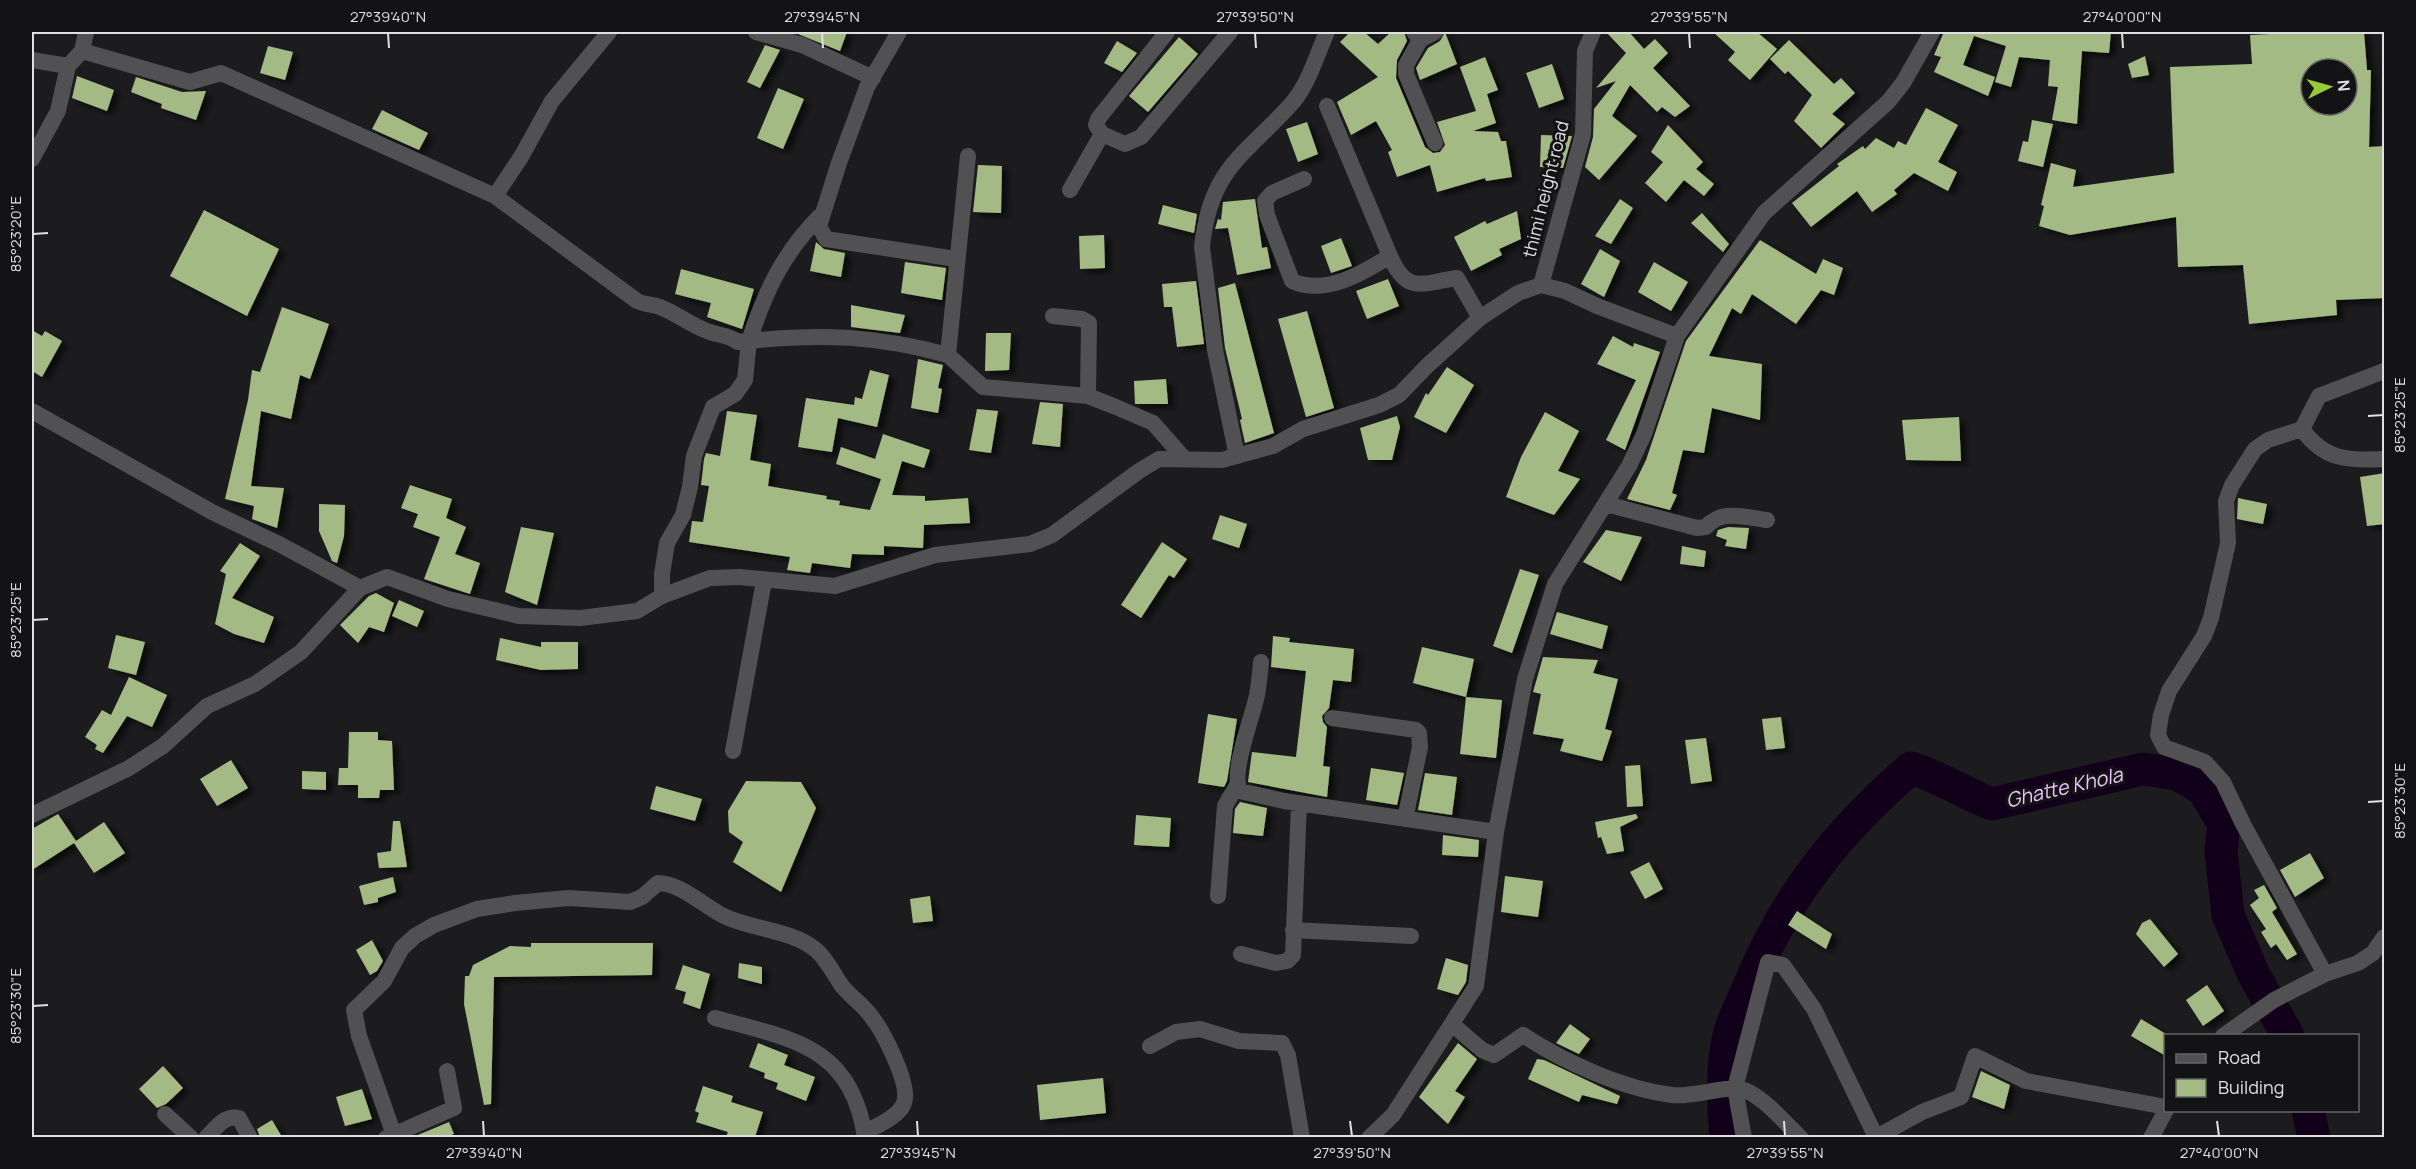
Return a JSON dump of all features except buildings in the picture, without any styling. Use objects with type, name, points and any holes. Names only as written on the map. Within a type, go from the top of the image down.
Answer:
[{"type":"street","points":[[32,159],[58,111],[68,66],[82,51],[86,32]]},
{"type":"street","points":[[495,196],[521,157],[552,101],[609,32]]},
{"type":"street","points":[[756,32],[802,45],[873,78]]},
{"type":"street","points":[[899,32],[873,78],[820,216],[819,226],[826,239],[956,259]]},
{"type":"street","points":[[1167,32],[1098,119],[1096,125],[1102,134],[1125,144],[1142,136],[1230,32]]},
{"type":"street","points":[[1237,456],[1215,350],[1202,247],[1204,234],[1215,194],[1225,172],[1245,148],[1293,102],[1302,89],[1327,32]]},
{"type":"street","points":[[1435,32],[1417,36],[1406,65],[1406,74],[1435,143]]},
{"type":"street","name":"thimi height road","points":[[1541,285],[1583,134],[1585,51],[1593,32]]},
{"type":"street","points":[[1369,1137],[1393,1115],[1476,986],[1496,832],[1525,679],[1555,584],[1606,504],[1644,434],[1677,336],[1764,213],[1888,102],[1932,32]]},
{"type":"street","points":[[82,51],[190,82],[221,73],[495,196],[637,301],[649,307],[658,306],[709,332],[728,335],[738,342],[827,335],[905,343],[948,355],[983,387],[1088,396],[1154,423],[1183,457]]},
{"type":"street","points":[[32,60],[68,66]]},
{"type":"street","points":[[1327,106],[1399,276],[1411,284],[1457,278],[1480,318]]},
{"type":"street","points":[[1070,190],[1102,134]]},
{"type":"street","points":[[948,355],[968,156]]},
{"type":"street","points":[[1304,179],[1272,193],[1265,201],[1267,214],[1292,281],[1302,285],[1339,282],[1357,276],[1390,256]]},
{"type":"street","points":[[662,596],[662,574],[667,543],[683,515],[694,456],[713,407],[735,394],[745,380],[749,341],[760,309],[785,256],[820,216]]},
{"type":"street","points":[[32,815],[129,768],[163,746],[207,706],[255,684],[301,652],[360,588],[387,577],[448,599],[519,616],[580,618],[637,611],[662,596],[710,578],[739,577],[835,586],[934,555],[1030,544],[1052,535],[1159,459],[1183,457],[1222,460],[1273,446],[1304,429],[1379,405],[1399,395],[1426,366],[1480,318],[1518,293],[1541,285],[1565,291],[1597,306],[1677,336]]},
{"type":"street","points":[[1053,316],[1082,319],[1089,323],[1088,396]]},
{"type":"street","points":[[2325,974],[2243,824],[2223,782],[2205,762],[2164,747],[2158,735],[2161,715],[2169,691],[2204,636],[2211,618],[2228,543],[2226,501],[2232,485],[2255,449],[2268,440],[2302,429],[2319,396],[2385,371]]},
{"type":"street","points":[[32,411],[212,512],[281,545],[360,588]]},
{"type":"street","points":[[2302,429],[2315,447],[2354,460],[2385,459]]},
{"type":"street","points":[[1606,504],[1697,528],[1706,527],[1718,517],[1727,515],[1767,520]]},
{"type":"street","points":[[733,751],[764,581]]},
{"type":"street","points":[[1218,896],[1225,806],[1237,785],[1257,695],[1261,662]]},
{"type":"street","points":[[1332,718],[1416,730],[1419,733],[1420,747],[1405,819]]},
{"type":"street","points":[[1237,785],[1240,790],[1255,796],[1496,832]]},
{"type":"street","points":[[1241,954],[1276,963],[1287,961],[1293,955],[1299,803]]},
{"type":"street","points":[[447,1071],[454,1108],[390,1135],[359,1036],[354,1010],[384,981],[402,948],[415,936],[434,925],[477,909],[569,898],[630,902],[642,897],[658,884],[668,884],[722,915],[745,925],[801,941],[817,950],[844,989],[872,1016],[895,1058],[905,1088],[904,1103],[896,1114],[865,1135],[860,1105],[843,1075],[819,1052],[776,1034],[715,1018]]},
{"type":"street","points":[[1293,930],[1411,936]]},
{"type":"street","points":[[2224,1034],[2274,1000],[2325,974],[2358,963],[2373,953],[2385,937]]},
{"type":"street","points":[[1744,1137],[1736,1089],[1768,962],[1783,965],[1814,1009],[1876,1137],[1961,1096],[1975,1056],[2026,1081],[2164,1109]]},
{"type":"street","points":[[1452,1024],[1482,1050],[1494,1055],[1524,1035],[1543,1048],[1592,1073],[1671,1095],[1693,1096],[1736,1089],[1748,1091],[1801,1137]]},
{"type":"street","points":[[1150,1046],[1176,1032],[1200,1029],[1239,1041],[1282,1043],[1288,1055],[1302,1137]]},
{"type":"street","points":[[2151,1137],[2164,1112]]},
{"type":"street","points":[[165,1114],[191,1137]]},
{"type":"street","points":[[206,1137],[226,1118],[233,1116],[239,1118],[250,1137]]},
{"type":"waterway","name":"Ghatte Khola","points":[[1726,1138],[1724,1082],[1728,1041],[1735,1018],[1764,953],[1797,894],[1816,867],[1860,816],[1911,768],[1992,804],[2143,769],[2177,774],[2202,788],[2224,824],[2221,851],[2228,915],[2253,973],[2287,1034]]},
{"type":"waterway","name":"Ghatte Khola","points":[[2308,1112],[2314,1138]]}]
